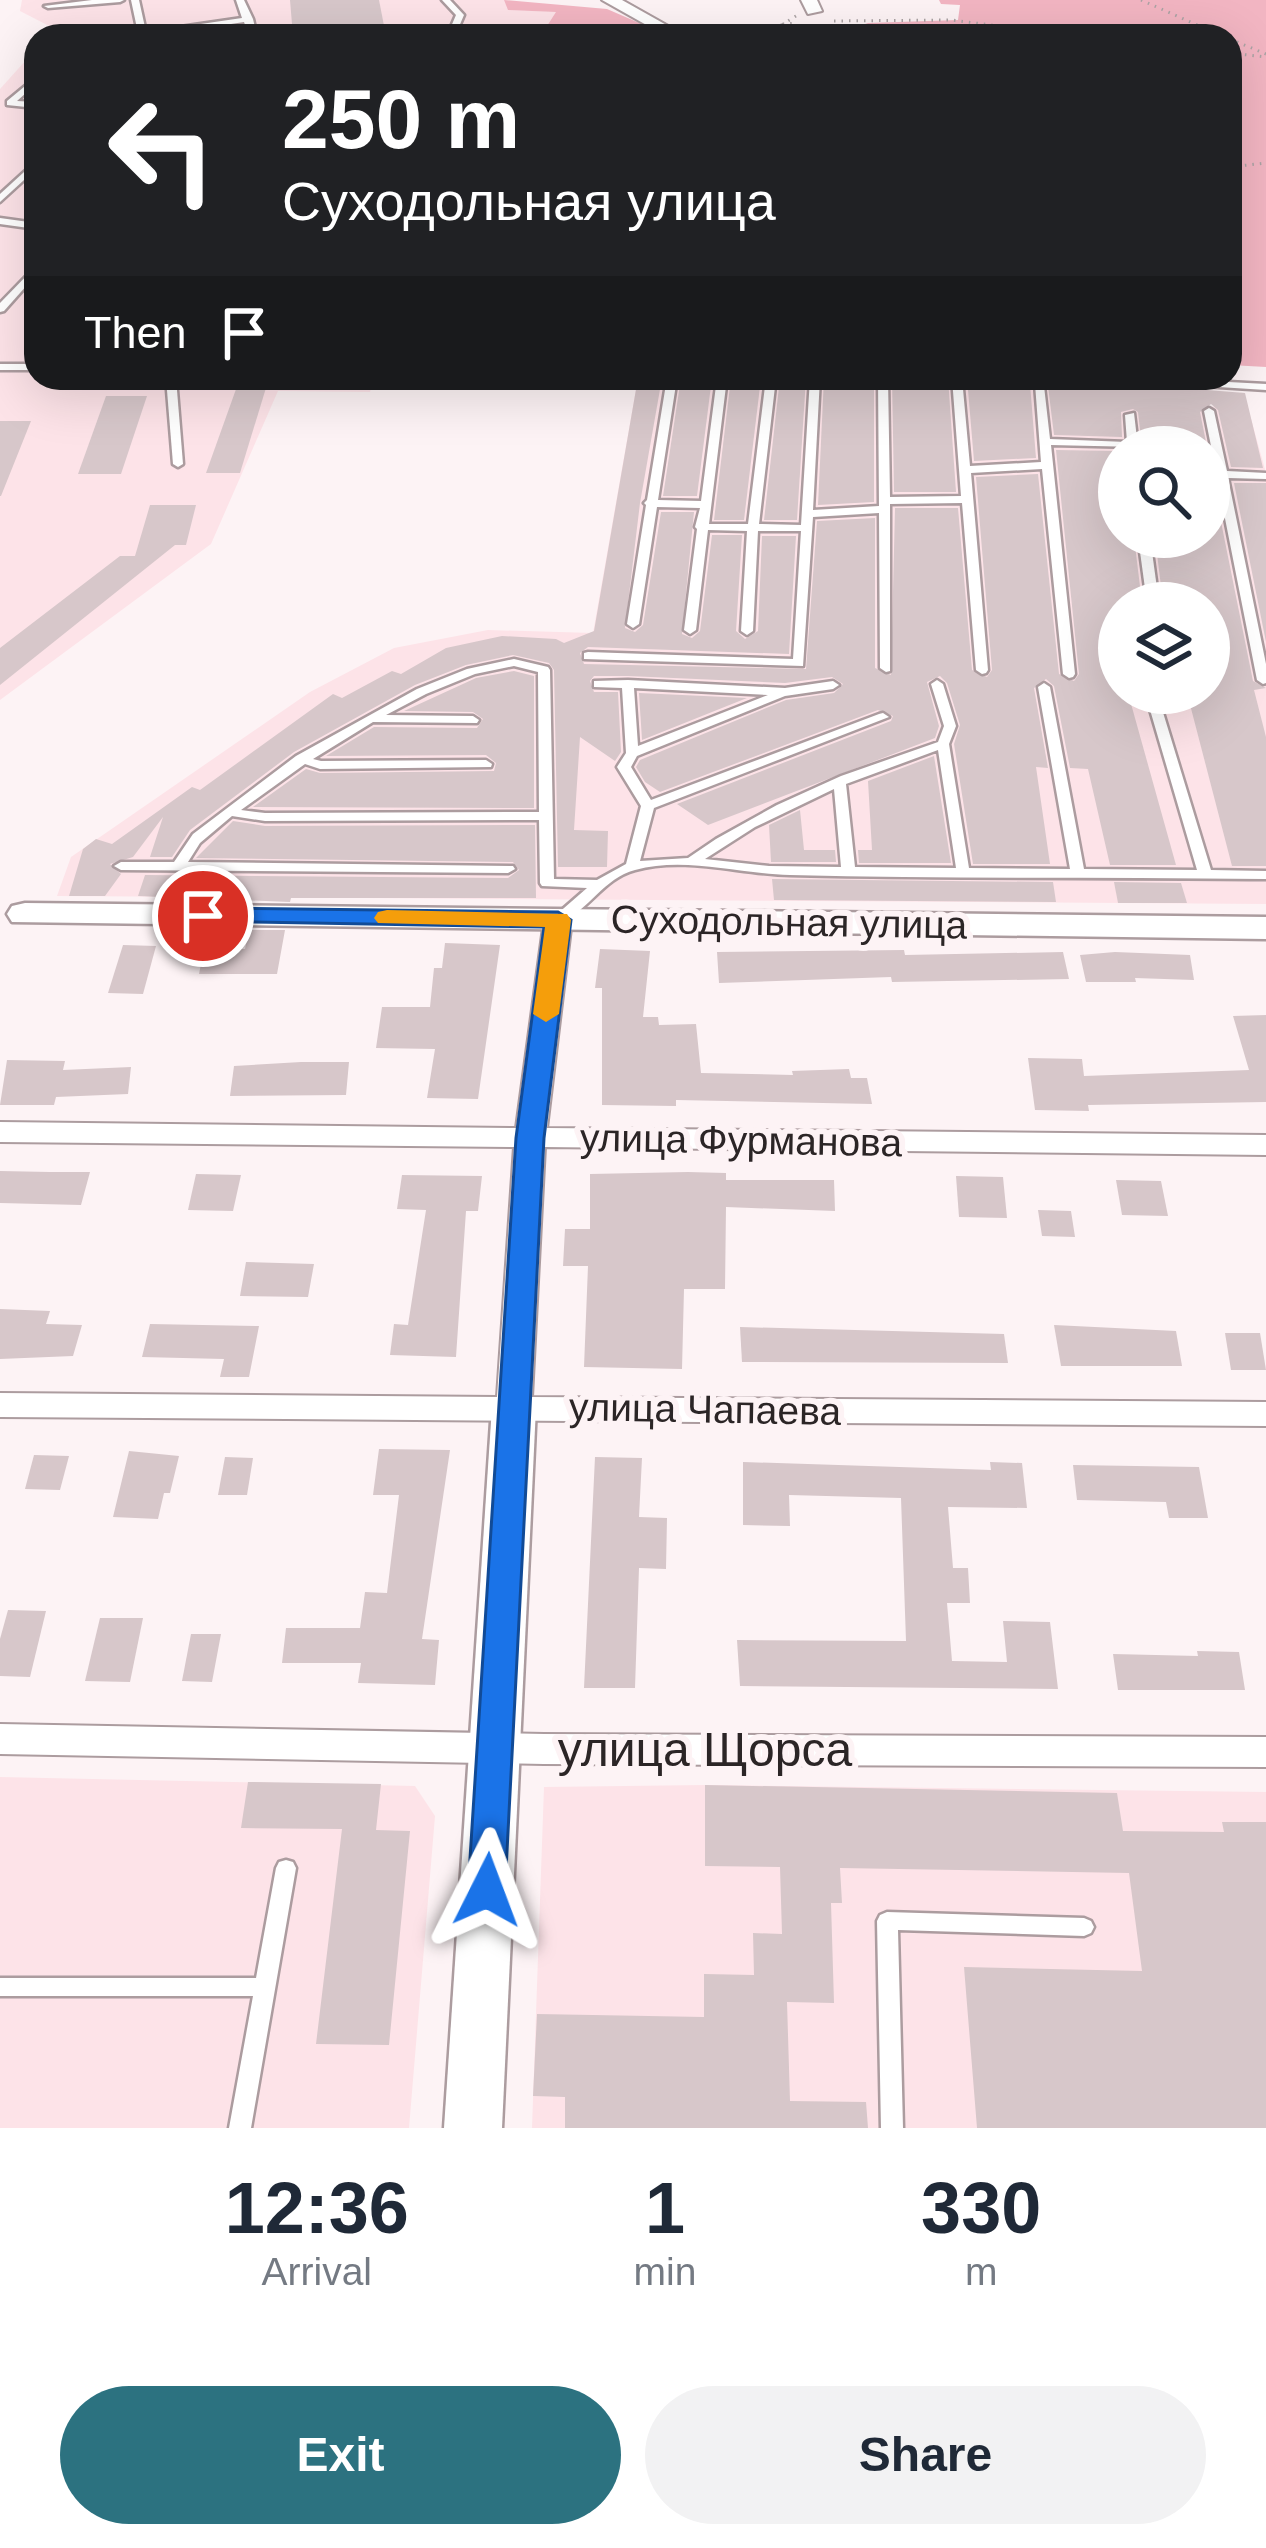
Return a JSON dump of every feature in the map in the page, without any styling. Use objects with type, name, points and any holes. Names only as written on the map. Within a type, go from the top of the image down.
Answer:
[{"type":"street","points":[[610,0],[655,24]]},
{"type":"street","name":"Суходольная улица","points":[[25,914],[1266,928]]},
{"type":"street","points":[[473,2128],[530,1138],[558,920]]},
{"type":"street","name":"улица Фурманова","points":[[0,1132],[1266,1145]]},
{"type":"street","name":"улица Чапаева","points":[[0,1405],[1266,1414]]},
{"type":"street","name":"улица Щорса","points":[[0,1739],[494,1748],[1266,1752]]},
{"type":"lane","points":[[48,6],[120,0]]},
{"type":"lane","points":[[240,0],[250,24]]},
{"type":"lane","points":[[446,0],[460,15],[456,24]]},
{"type":"lane","points":[[217,24],[249,19]]},
{"type":"lane","points":[[24,91],[10,104],[24,105]]},
{"type":"lane","points":[[0,200],[24,176]]},
{"type":"lane","points":[[0,309],[24,282]]},
{"type":"lane","points":[[171,390],[178,464]]},
{"type":"lane","points":[[633,624],[670,390]]},
{"type":"lane","points":[[690,630],[720,390]]},
{"type":"lane","points":[[747,631],[753,527],[770,390]]},
{"type":"lane","points":[[588,656],[799,663],[814,390]]},
{"type":"lane","points":[[883,390],[886,668]]},
{"type":"lane","points":[[958,390],[982,670]]},
{"type":"lane","points":[[1039,390],[1069,674]]},
{"type":"lane","points":[[1209,411],[1211,426]]},
{"type":"lane","points":[[1130,416],[1131,426]]},
{"type":"lane","points":[[1045,442],[1098,444]]},
{"type":"lane","points":[[964,470],[1046,465]]},
{"type":"lane","points":[[1230,475],[1266,476]]},
{"type":"lane","points":[[700,527],[753,527],[882,505],[968,500]]},
{"type":"lane","points":[[650,503],[704,505]]},
{"type":"lane","points":[[1230,536],[1263,680]]},
{"type":"lane","points":[[178,868],[193,840],[301,759],[462,670],[507,662],[534,663],[544,670],[547,883],[596,884],[632,866],[693,862],[779,871],[1266,875]]},
{"type":"lane","points":[[598,684],[785,692],[832,685]]},
{"type":"lane","points":[[628,684],[632,753],[624,767],[648,806],[632,866]]},
{"type":"lane","points":[[937,685],[950,726],[943,744],[963,872]]},
{"type":"lane","points":[[1044,687],[1078,873]]},
{"type":"lane","points":[[632,753],[785,692]]},
{"type":"lane","points":[[1157,714],[1205,874]]},
{"type":"lane","points":[[648,806],[883,716]]},
{"type":"lane","points":[[374,719],[473,720]]},
{"type":"lane","points":[[693,862],[732,832],[943,744]]},
{"type":"lane","points":[[301,759],[320,765],[486,764]]},
{"type":"lane","points":[[840,784],[848,872]]},
{"type":"lane","points":[[230,812],[266,818],[546,816]]},
{"type":"lane","points":[[121,866],[508,869]]},
{"type":"lane","points":[[558,920],[589,899],[596,884]]},
{"type":"lane","points":[[240,2128],[286,1868]]},
{"type":"lane","points":[[892,2128],[886,1921],[1084,1927]]},
{"type":"lane","points":[[0,1987],[265,1987]]},
{"type":"path","points":[[1141,0],[1195,24]]},
{"type":"path","points":[[783,24],[814,14],[972,24]]},
{"type":"path","points":[[783,24],[814,14]]},
{"type":"shaded area","points":[[22,0],[504,0],[509,10],[558,12],[549,24],[45,24],[20,11]]},
{"type":"shaded area","points":[[504,0],[607,9],[642,24],[548,24],[556,12],[508,10]]},
{"type":"shaded area","points":[[939,0],[1266,0],[1266,367],[1242,366],[1242,24],[865,24],[958,20],[960,5]]},
{"type":"shaded area","points":[[24,62],[24,390],[371,390],[278,391],[211,544],[0,700],[0,89]]},
{"type":"shaded area","points":[[636,390],[1135,390],[1146,404],[1248,408],[1266,473],[1266,904],[57,896],[71,857],[310,692],[394,648],[488,630],[593,633]]},
{"type":"shaded area","points":[[0,1777],[415,1786],[435,1816],[409,2128],[0,2128]]},
{"type":"shaded area","points":[[544,1787],[1266,1792],[1266,2128],[532,2128]]},
{"type":"building","points":[[290,0],[379,0],[384,24],[292,24]]},
{"type":"building","points":[[236,390],[265,390],[240,473],[206,473]]},
{"type":"building","points":[[636,390],[660,390],[625,628],[635,632],[643,625],[661,512],[694,512],[682,634],[692,638],[700,631],[712,535],[742,535],[736,631],[745,639],[758,631],[762,536],[796,536],[789,654],[588,647],[580,653],[584,664],[806,669],[817,521],[875,518],[875,668],[891,675],[895,508],[958,508],[972,670],[987,677],[992,670],[976,477],[1038,474],[1059,674],[1074,681],[1079,674],[1056,450],[1098,451],[1098,558],[1137,558],[1139,582],[1098,582],[1098,714],[1134,714],[1176,865],[1110,865],[1088,769],[1070,768],[1054,686],[1046,679],[1034,688],[1048,768],[1036,767],[1050,864],[973,864],[954,744],[960,725],[947,683],[940,676],[927,682],[939,726],[935,738],[708,825],[677,804],[891,721],[893,716],[878,710],[660,792],[645,782],[636,767],[640,760],[786,700],[834,693],[843,684],[832,677],[785,683],[594,676],[590,681],[594,692],[618,692],[621,752],[615,761],[580,737],[574,830],[608,831],[607,867],[558,867],[554,670],[549,663],[513,655],[466,665],[415,685],[294,752],[190,830],[172,857],[150,857],[163,817],[133,857],[110,864],[121,874],[105,896],[69,896],[83,849],[96,839],[112,844],[192,787],[200,790],[333,694],[342,698],[392,671],[401,674],[446,648],[502,636],[564,643],[594,631]]},
{"type":"building","points":[[679,390],[710,390],[697,496],[663,496]]},
{"type":"building","points":[[730,390],[760,390],[744,520],[714,520]]},
{"type":"building","points":[[779,390],[805,390],[797,520],[764,520]]},
{"type":"building","points":[[823,390],[874,390],[874,502],[818,505]]},
{"type":"building","points":[[892,390],[949,390],[956,492],[894,492]]},
{"type":"building","points":[[968,390],[1030,390],[1036,458],[974,461]]},
{"type":"building","points":[[1048,390],[1245,393],[1263,468],[1231,467],[1230,426],[1222,426],[1218,410],[1211,404],[1200,412],[1203,426],[1140,426],[1133,409],[1121,412],[1122,426],[1098,426],[1098,436],[1054,435]]},
{"type":"building","points":[[106,396],[147,396],[121,474],[78,474]]},
{"type":"building","points":[[0,421],[31,421],[1,496],[0,496]]},
{"type":"building","points":[[1234,483],[1266,483],[1266,642]]},
{"type":"building","points":[[150,505],[196,505],[186,545],[175,545],[0,685],[0,648],[120,556],[135,556]]},
{"type":"building","points":[[1158,558],[1228,558],[1253,681],[1266,688],[1254,690],[1266,737],[1266,866],[1232,866],[1192,714],[1230,714],[1230,582],[1160,582]]},
{"type":"building","points":[[514,671],[534,676],[534,808],[253,807],[306,769],[320,773],[494,771],[496,763],[486,755],[326,756],[374,727],[477,728],[483,719],[473,712],[404,711],[476,678]]},
{"type":"building","points":[[639,693],[747,698],[642,740]]},
{"type":"building","points":[[934,756],[951,863],[859,863],[858,850],[872,850],[868,781]]},
{"type":"building","points":[[800,810],[804,850],[835,850],[836,862],[771,862],[769,825]]},
{"type":"building","points":[[233,821],[265,826],[535,825],[536,898],[291,898],[290,902],[138,896],[145,875],[508,878],[519,870],[513,862],[196,858]]},
{"type":"building","points":[[772,879],[1053,882],[1056,902],[774,900]]},
{"type":"building","points":[[1114,882],[1181,883],[1187,903],[1118,903]]},
{"type":"building","points":[[249,930],[285,930],[277,974],[199,974],[204,949],[245,949]]},
{"type":"building","points":[[445,943],[500,945],[478,1099],[427,1098],[435,1049],[376,1048],[382,1007],[430,1007],[434,968],[442,968]]},
{"type":"building","points":[[123,945],[156,946],[143,994],[108,993]]},
{"type":"building","points":[[600,949],[650,951],[643,1017],[658,1017],[659,1025],[696,1024],[701,1073],[793,1075],[792,1071],[849,1069],[851,1078],[867,1078],[872,1104],[676,1100],[676,1106],[602,1105],[602,988],[595,988]]},
{"type":"building","points":[[904,950],[905,955],[1063,952],[1069,979],[892,982],[891,977],[719,983],[717,952]]},
{"type":"building","points":[[1080,955],[1190,955],[1194,980],[1086,982]]},
{"type":"building","points":[[1266,1015],[1266,1102],[1035,1110],[1028,1058],[1082,1059],[1084,1076],[1249,1070],[1233,1016]]},
{"type":"building","points":[[7,1060],[65,1061],[63,1070],[131,1067],[128,1094],[56,1097],[54,1105],[0,1105]]},
{"type":"building","points":[[349,1062],[346,1095],[230,1096],[234,1066]]},
{"type":"building","points":[[0,1171],[90,1172],[81,1205],[0,1203]]},
{"type":"building","points":[[726,1173],[726,1180],[834,1180],[835,1211],[726,1207],[725,1289],[684,1289],[682,1369],[584,1367],[588,1266],[563,1266],[565,1229],[590,1229],[590,1174]]},
{"type":"building","points":[[196,1174],[241,1175],[233,1211],[188,1210]]},
{"type":"building","points":[[402,1175],[482,1176],[478,1211],[466,1211],[456,1357],[390,1355],[394,1324],[408,1325],[426,1210],[397,1209]]},
{"type":"building","points":[[956,1176],[1003,1177],[1007,1218],[959,1217]]},
{"type":"building","points":[[1116,1180],[1161,1181],[1168,1216],[1122,1215]]},
{"type":"building","points":[[1038,1210],[1071,1211],[1075,1237],[1042,1236]]},
{"type":"building","points":[[246,1262],[314,1264],[308,1297],[240,1296]]},
{"type":"building","points":[[0,1309],[50,1311],[46,1324],[82,1325],[73,1356],[0,1359]]},
{"type":"building","points":[[150,1324],[259,1326],[249,1377],[220,1377],[224,1359],[142,1357]]},
{"type":"building","points":[[1054,1325],[1176,1331],[1182,1366],[1061,1366]]},
{"type":"building","points":[[740,1327],[1004,1334],[1008,1363],[742,1362]]},
{"type":"building","points":[[1225,1333],[1260,1333],[1266,1370],[1231,1370]]},
{"type":"building","points":[[379,1449],[450,1450],[422,1639],[439,1640],[435,1685],[358,1683],[361,1663],[282,1663],[286,1628],[360,1628],[365,1592],[387,1593],[399,1495],[373,1495]]},
{"type":"building","points":[[129,1451],[179,1456],[158,1519],[113,1517]]},
{"type":"building","points":[[34,1455],[69,1456],[60,1490],[25,1489]]},
{"type":"building","points":[[225,1457],[253,1458],[247,1495],[218,1495]]},
{"type":"building","points":[[595,1457],[642,1458],[639,1517],[667,1518],[666,1569],[639,1568],[635,1688],[584,1688]]},
{"type":"building","points":[[743,1462],[991,1470],[990,1462],[1022,1463],[1027,1508],[948,1507],[953,1568],[968,1568],[970,1603],[947,1603],[952,1661],[1007,1662],[1003,1621],[1050,1622],[1058,1689],[740,1686],[737,1640],[906,1641],[901,1498],[789,1495],[790,1526],[743,1525]]},
{"type":"building","points":[[1073,1465],[1199,1467],[1208,1518],[1169,1518],[1166,1502],[1077,1500]]},
{"type":"building","points":[[8,1610],[46,1611],[30,1677],[0,1676],[0,1639]]},
{"type":"building","points":[[100,1618],[143,1618],[130,1682],[85,1681]]},
{"type":"building","points":[[191,1634],[221,1634],[212,1682],[182,1681]]},
{"type":"building","points":[[1197,1651],[1239,1652],[1245,1690],[1118,1690],[1113,1654],[1198,1656]]},
{"type":"building","points":[[248,1782],[381,1784],[376,1830],[410,1831],[389,2045],[316,2044],[342,1829],[241,1828]]},
{"type":"building","points":[[705,1785],[1117,1793],[1123,1831],[1224,1832],[1222,1822],[1266,1822],[1266,2128],[977,2128],[964,1967],[1142,1971],[1129,1873],[840,1868],[842,1903],[831,1903],[834,2003],[787,2002],[790,2101],[866,2102],[868,2128],[565,2128],[565,2097],[533,2096],[537,2014],[704,2017],[704,1974],[754,1975],[753,1933],[782,1934],[780,1867],[705,1866]]},
{"type":"slow traffic","points":[[387,918],[558,920],[546,1014]]},
{"type":"route","points":[[203,916],[558,920],[530,1138],[487,1890]]}]
